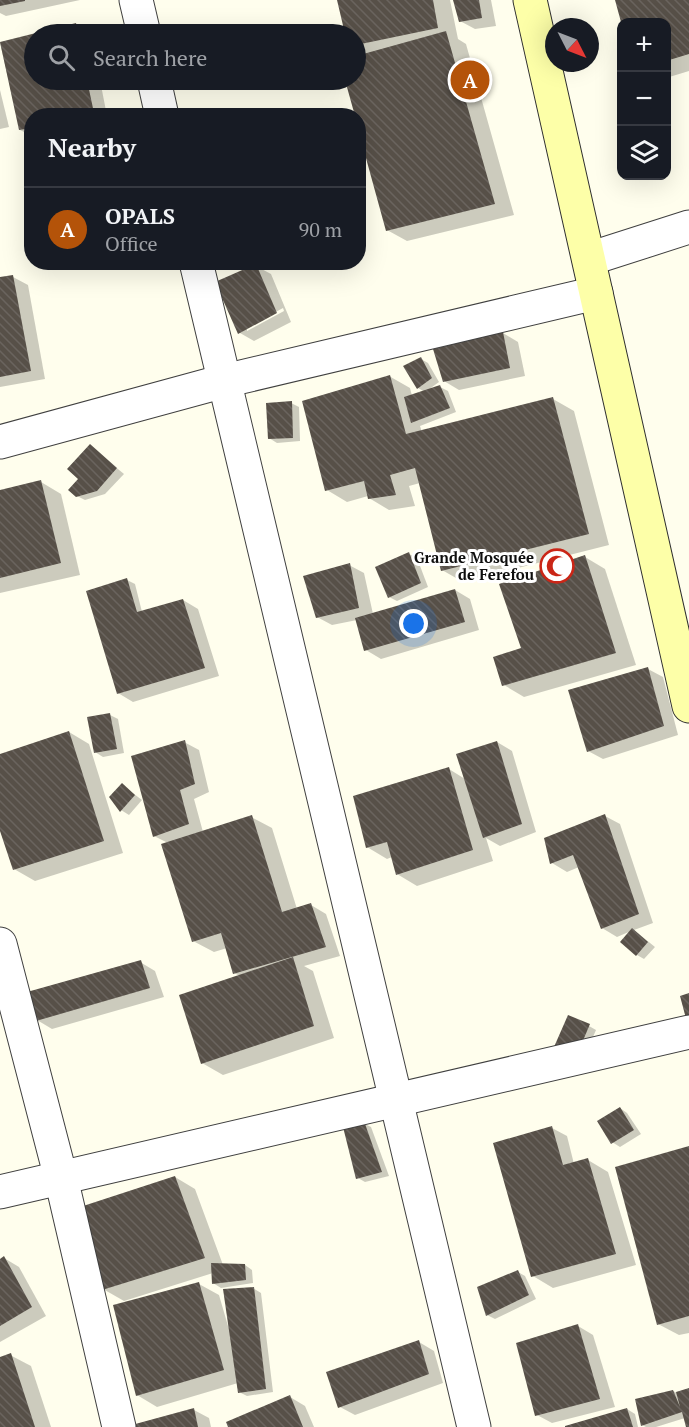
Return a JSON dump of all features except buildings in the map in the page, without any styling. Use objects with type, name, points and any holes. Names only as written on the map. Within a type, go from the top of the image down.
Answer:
[{"type":"main road","points":[[530,0],[689,706]]},
{"type":"street","points":[[135,0],[141,24]]},
{"type":"street","points":[[156,90],[160,108]]},
{"type":"street","points":[[589,259],[689,227]]},
{"type":"street","points":[[198,270],[474,1427]]},
{"type":"street","points":[[0,442],[224,381],[596,293]]},
{"type":"street","points":[[0,944],[61,1178],[119,1427]]},
{"type":"street","points":[[0,1192],[689,1032]]},
{"type":"place","name":"OPALS","points":[[470,80]]},
{"type":"place","name":"Grande Mosquée de Ferefou","points":[[557,566]]}]
